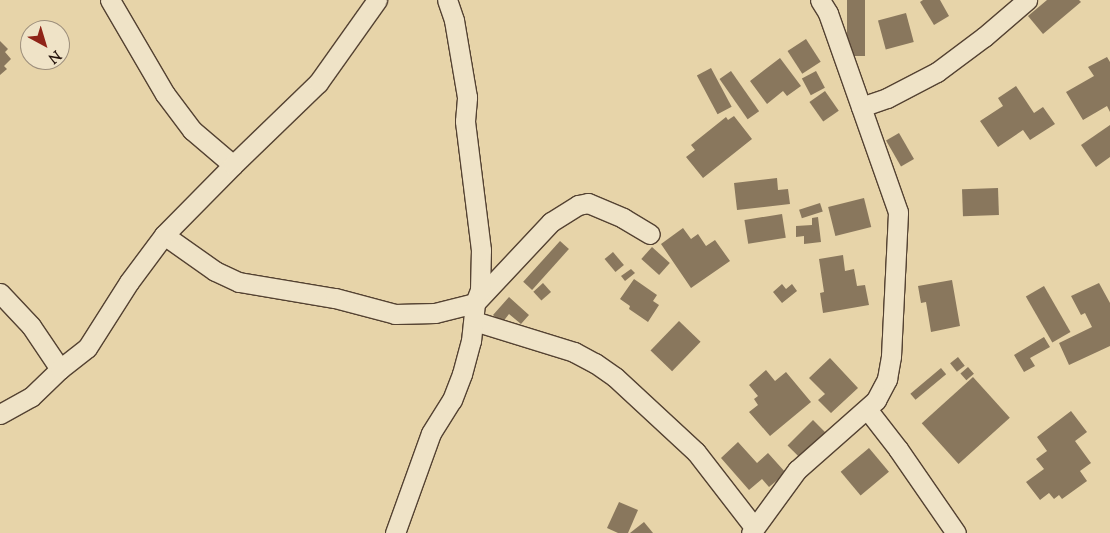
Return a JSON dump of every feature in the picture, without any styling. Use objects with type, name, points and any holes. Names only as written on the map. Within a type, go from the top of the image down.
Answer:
[{"type":"street","points":[[110,0],[165,94],[192,130],[233,165]]},
{"type":"street","points":[[0,414],[31,397],[60,369],[87,348],[129,282],[164,236],[233,165],[318,83],[377,0]]},
{"type":"street","points":[[395,533],[431,433],[452,400],[462,374],[480,290],[481,250],[465,121],[465,88],[454,20],[447,0]]},
{"type":"street","points":[[164,236],[215,271],[239,282],[259,287],[335,298],[395,314],[474,312],[574,352],[595,363],[615,377],[696,452],[752,530],[797,470],[867,410],[888,379],[891,356],[898,212],[828,13],[820,0]]},
{"type":"street","points":[[861,107],[887,98],[938,72],[1027,0]]},
{"type":"street","points":[[474,312],[551,222],[578,205],[588,203],[623,218],[650,234]]},
{"type":"street","points":[[0,293],[31,326],[60,369]]},
{"type":"street","points":[[867,410],[898,449],[956,533]]},
{"type":"building","points":[[847,0],[865,0],[865,56],[847,56]]},
{"type":"building","points":[[923,0],[940,0],[949,16],[934,25],[920,2]]},
{"type":"building","points":[[1047,0],[1079,0],[1081,2],[1043,34],[1028,16]]},
{"type":"building","points":[[906,13],[914,42],[886,49],[878,21]]},
{"type":"building","points":[[806,39],[821,62],[802,74],[788,51]]},
{"type":"building","points":[[0,41],[8,49],[5,52],[11,59],[4,66],[7,69],[0,75]]},
{"type":"building","points":[[1107,57],[1110,62],[1110,112],[1107,106],[1083,120],[1066,92],[1094,76],[1088,67]]},
{"type":"building","points":[[780,58],[801,86],[787,96],[783,91],[767,104],[750,81]]},
{"type":"building","points":[[711,68],[732,107],[718,114],[697,76]]},
{"type":"building","points":[[731,71],[759,111],[748,119],[720,79]]},
{"type":"building","points":[[816,71],[825,88],[811,95],[802,79]]},
{"type":"building","points":[[1016,86],[1034,113],[1043,107],[1055,124],[1030,140],[1023,130],[998,147],[980,121],[1003,106],[998,98]]},
{"type":"building","points":[[825,91],[839,111],[823,122],[809,102]]},
{"type":"building","points":[[734,116],[752,139],[703,178],[686,157],[695,150],[691,145],[726,117],[728,120]]},
{"type":"building","points":[[1110,125],[1110,157],[1096,167],[1081,145]]},
{"type":"building","points":[[899,133],[914,159],[901,166],[886,140]]},
{"type":"building","points":[[777,178],[778,190],[788,189],[790,204],[737,210],[734,183]]},
{"type":"building","points":[[998,188],[999,215],[963,216],[962,189]]},
{"type":"building","points":[[864,198],[871,227],[835,236],[828,207]]},
{"type":"building","points":[[820,203],[823,212],[802,218],[799,210]]},
{"type":"building","points":[[782,214],[786,238],[748,244],[744,220]]},
{"type":"building","points":[[818,217],[821,242],[804,244],[804,236],[796,237],[796,226],[812,225],[812,218]]},
{"type":"building","points":[[683,228],[691,239],[698,234],[706,246],[715,240],[730,261],[691,288],[661,244]]},
{"type":"building","points":[[560,241],[569,249],[532,290],[523,282]]},
{"type":"building","points":[[652,247],[670,263],[659,275],[641,259]]},
{"type":"building","points":[[613,252],[624,265],[616,272],[605,259]]},
{"type":"building","points":[[843,255],[845,271],[854,269],[857,286],[865,285],[869,305],[823,313],[820,293],[824,292],[819,259]]},
{"type":"building","points":[[631,269],[635,273],[625,281],[621,276]]},
{"type":"building","points":[[634,279],[657,295],[653,301],[659,305],[648,322],[629,309],[630,306],[620,299]]},
{"type":"building","points":[[952,280],[960,326],[931,332],[926,302],[921,303],[918,286]]},
{"type":"building","points":[[543,283],[551,292],[541,301],[533,292]]},
{"type":"building","points":[[1099,283],[1110,303],[1110,346],[1069,365],[1059,343],[1092,327],[1085,313],[1081,315],[1071,296]]},
{"type":"building","points":[[782,284],[786,289],[792,284],[797,291],[782,303],[773,292]]},
{"type":"building","points":[[1044,286],[1070,332],[1052,342],[1026,297]]},
{"type":"building","points":[[509,297],[529,315],[521,324],[509,314],[502,323],[493,315]]},
{"type":"building","points":[[679,321],[701,342],[672,371],[651,350]]},
{"type":"building","points":[[1044,337],[1050,347],[1030,358],[1035,366],[1024,372],[1014,355]]},
{"type":"building","points":[[958,357],[965,366],[957,372],[950,363]]},
{"type":"building","points":[[830,358],[858,388],[831,413],[818,400],[825,394],[809,378]]},
{"type":"building","points":[[968,367],[974,374],[966,380],[960,374]]},
{"type":"building","points":[[941,368],[946,374],[916,400],[910,394]]},
{"type":"building","points":[[766,370],[775,381],[786,372],[811,402],[770,436],[749,412],[758,405],[754,399],[758,396],[749,385]]},
{"type":"building","points":[[973,377],[1010,418],[959,464],[922,423]]},
{"type":"building","points":[[1071,411],[1087,432],[1075,441],[1091,463],[1080,471],[1087,481],[1062,499],[1059,495],[1054,499],[1049,493],[1040,500],[1026,482],[1044,469],[1036,459],[1047,451],[1037,437]]},
{"type":"building","points":[[813,420],[827,434],[802,460],[788,445]]},
{"type":"building","points":[[738,442],[757,463],[768,453],[786,473],[769,487],[762,479],[749,490],[721,458]]},
{"type":"building","points":[[869,448],[889,472],[861,496],[841,472]]},
{"type":"building","points":[[619,502],[638,510],[628,533],[618,533],[607,528]]},
{"type":"building","points":[[644,522],[653,533],[630,533]]}]
